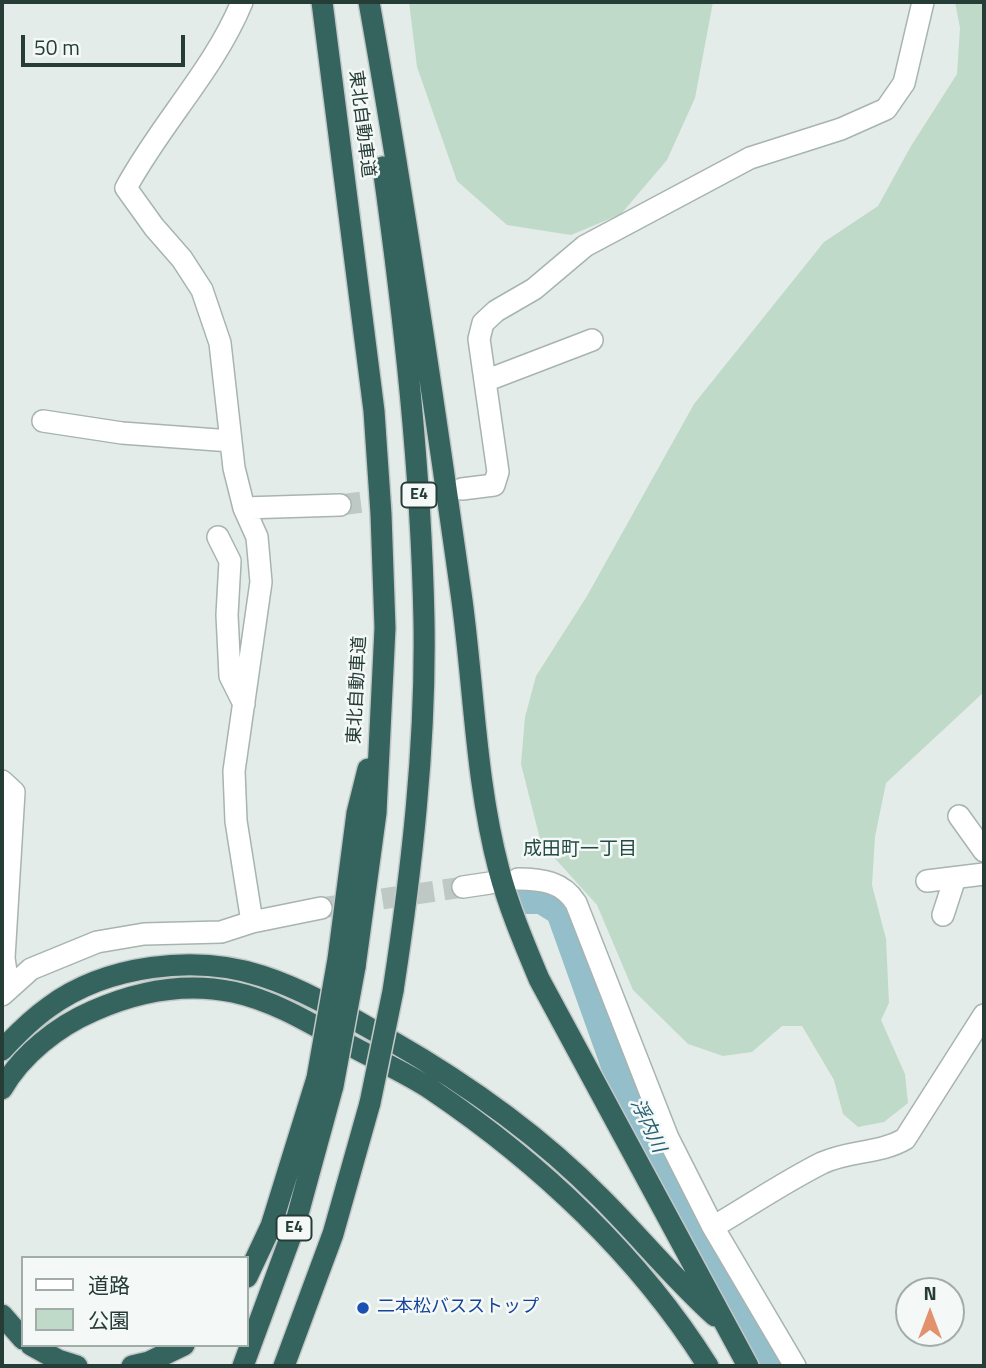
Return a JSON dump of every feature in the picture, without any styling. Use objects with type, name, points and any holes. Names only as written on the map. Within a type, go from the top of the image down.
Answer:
[{"type":"highway","name":"東北自動車道","points":[[243,1366],[296,1225],[376,813],[379,708],[385,628],[374,411],[322,2]]},
{"type":"highway","name":"東北自動車道","points":[[284,1366],[333,1234],[370,1103],[394,991],[417,808],[424,623],[414,415],[362,2]]},
{"type":"highway","points":[[369,2],[434,398],[464,613],[480,767],[498,868],[514,921],[540,979],[748,1366]]},
{"type":"highway","points":[[2,1050],[49,1007],[76,990],[109,977],[182,965],[220,967],[261,975],[313,996],[430,1063],[505,1114],[601,1197],[675,1280],[723,1323]]},
{"type":"highway","points":[[2,1089],[9,1076],[40,1045],[74,1019],[141,992],[202,988],[233,992],[266,1003],[306,1020],[430,1089],[526,1161],[578,1206],[622,1255],[667,1306],[708,1366]]},
{"type":"highway","points":[[248,1275],[271,1227],[325,1082]]},
{"type":"highway","points":[[2,1315],[21,1337]]},
{"type":"highway","points":[[35,1347],[58,1360],[77,1366]]},
{"type":"highway","points":[[131,1366],[149,1362],[180,1347]]},
{"type":"street","points":[[242,2],[231,28],[210,64],[148,149],[126,188],[154,227],[182,259],[202,290],[220,342],[231,441],[244,508],[257,537],[261,564],[234,771],[236,821],[252,922]]},
{"type":"street","points":[[462,489],[494,485],[498,472],[479,339],[483,323],[496,311],[534,289],[585,246],[750,158],[841,129],[886,109],[904,83],[923,2]]},
{"type":"street","points":[[485,381],[592,340]]},
{"type":"street","points":[[43,421],[122,433],[231,441]]},
{"type":"street","points":[[244,508],[340,505]]},
{"type":"street","points":[[218,537],[230,561],[227,615],[230,676],[244,704]]},
{"type":"street","points":[[2,781],[14,792],[4,958],[8,988],[52,958],[117,937],[221,932],[252,922],[321,908]]},
{"type":"street","points":[[959,816],[984,851]]},
{"type":"street","points":[[927,881],[984,874]]},
{"type":"street","points":[[943,915],[955,878]]},
{"type":"street","points":[[518,879],[537,879],[555,884],[571,895],[576,903],[668,1138],[713,1227],[795,1366]]},
{"type":"street","points":[[463,887],[490,883]]},
{"type":"street","points":[[713,1227],[822,1164],[848,1153],[891,1147],[905,1139],[984,1015]]},
{"type":"green space","points":[[409,2],[713,2],[695,98],[667,160],[621,214],[571,235],[507,225],[457,181],[417,67]]},
{"type":"green space","points":[[955,2],[984,2],[984,692],[886,783],[875,837],[872,885],[886,939],[889,1003],[881,1020],[905,1074],[908,1103],[884,1122],[858,1127],[843,1114],[834,1080],[802,1026],[782,1026],[752,1052],[723,1056],[688,1044],[633,990],[597,905],[541,843],[521,764],[525,717],[536,676],[587,596],[694,404],[824,242],[878,206],[911,146],[957,74],[960,28]]},
{"type":"waterway","name":"浮内川","points":[[527,895],[543,895],[564,908],[625,1079],[669,1172],[780,1366]]},
{"type":"tunnel","points":[[340,505],[462,489]]},
{"type":"tunnel","points":[[321,908],[463,887]]},
{"type":"place","name":"二本松バスストップ","points":[[363,1308]]},
{"type":"district","name":"成田町一丁目","points":[[580,850]]}]
